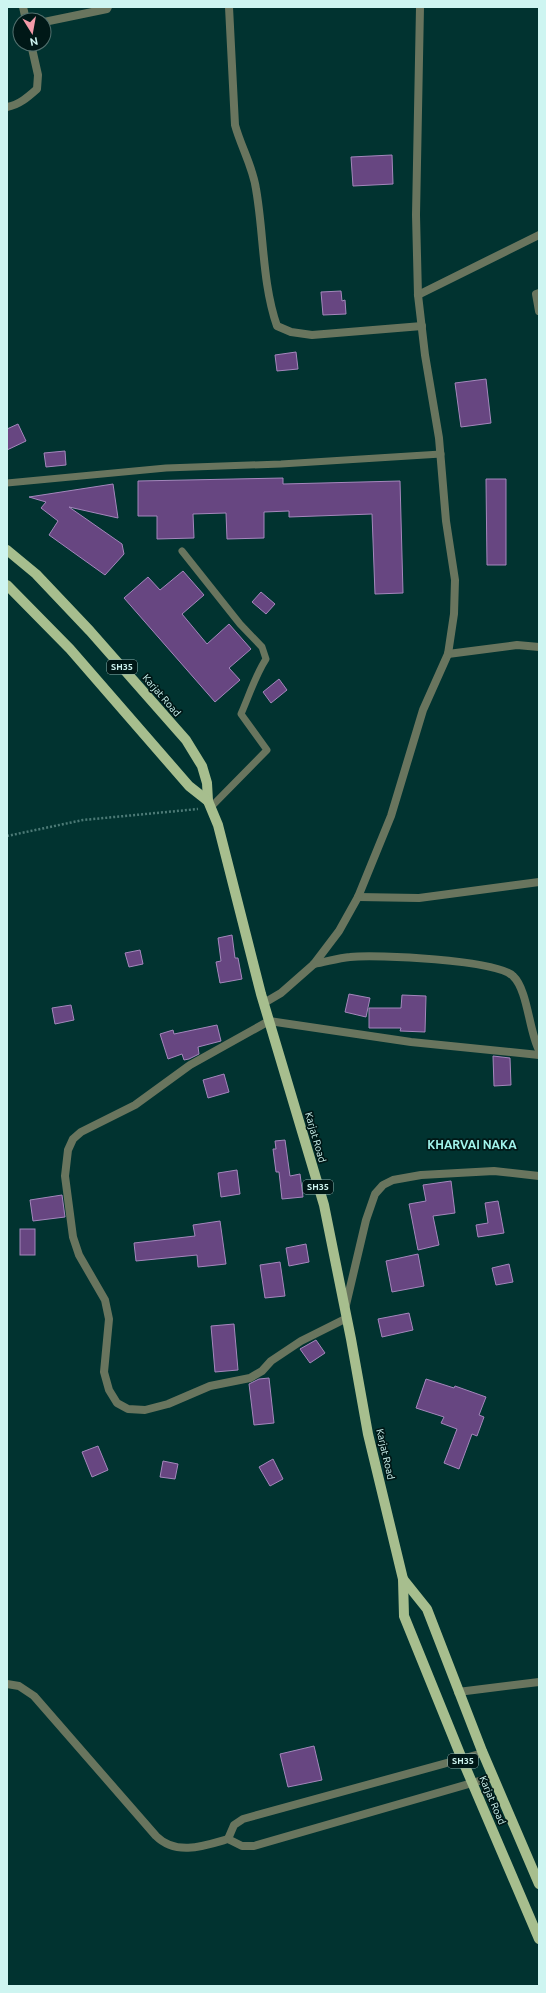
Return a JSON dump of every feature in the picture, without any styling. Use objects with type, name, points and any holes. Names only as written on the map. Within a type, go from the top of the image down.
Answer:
[{"type":"main road","name":"Karjat Road","points":[[7,550],[36,574],[90,631],[186,740],[202,766],[207,783],[209,805],[218,825],[269,1021],[324,1205],[368,1434],[403,1579],[404,1616],[462,1759],[536,1924],[539,1939]]},
{"type":"main road","name":"Karjat Road","points":[[7,585],[70,649],[189,786],[209,805]]},
{"type":"main road","name":"Karjat Road","points":[[403,1579],[427,1609],[458,1692],[539,1884]]},
{"type":"street","points":[[52,20],[108,9],[108,7]]},
{"type":"street","points":[[229,7],[235,125],[256,188],[269,305],[277,326],[291,332],[312,335],[422,326]]},
{"type":"street","points":[[264,1003],[281,994],[314,964],[339,931],[358,897],[391,816],[423,710],[448,654],[454,614],[455,580],[446,521],[441,454],[418,295],[416,215],[420,7]]},
{"type":"street","points":[[7,107],[14,106],[28,98],[37,89],[38,75],[33,52]]},
{"type":"street","points":[[418,295],[539,235]]},
{"type":"street","points":[[539,293],[536,294],[539,311]]},
{"type":"street","points":[[448,654],[517,645],[539,647]]},
{"type":"street","points":[[358,897],[419,898],[539,882]]},
{"type":"street","points":[[314,964],[350,957],[374,956],[435,958],[501,969],[513,976],[521,990],[539,1050]]},
{"type":"street","points":[[539,1055],[411,1042],[269,1021],[190,1065],[135,1105],[81,1132],[73,1139],[68,1150],[66,1176],[73,1237],[79,1255],[105,1300],[109,1319],[104,1372],[109,1390],[117,1403],[128,1409],[145,1410],[168,1404],[210,1386],[250,1378],[262,1371],[271,1362],[301,1341],[346,1314],[366,1220],[375,1194],[383,1185],[393,1180],[421,1175],[494,1171],[539,1176]]},
{"type":"street","points":[[458,1692],[539,1682]]},
{"type":"street","points":[[7,1684],[19,1686],[34,1696],[164,1844],[181,1848],[202,1846],[228,1839],[242,1846],[254,1846],[493,1777]]},
{"type":"street","points":[[228,1839],[234,1825],[244,1819],[483,1753]]},
{"type":"lane","points":[[7,483],[166,468],[281,464],[441,454]]},
{"type":"lane","points":[[182,551],[240,624],[262,648],[266,659],[259,670],[255,684],[241,714],[267,750],[209,805]]},
{"type":"path","points":[[7,836],[83,820],[209,805]]},
{"type":"building","points":[[392,155],[393,184],[353,186],[351,157]]},
{"type":"building","points":[[341,291],[342,301],[345,300],[346,314],[323,315],[321,292]]},
{"type":"building","points":[[296,352],[298,369],[277,371],[275,355]]},
{"type":"building","points":[[486,379],[491,423],[461,427],[455,383]]},
{"type":"building","points":[[18,424],[26,441],[7,450],[7,429]]},
{"type":"building","points":[[65,451],[66,465],[46,467],[44,453]]},
{"type":"building","points":[[283,478],[283,484],[400,481],[403,593],[375,594],[372,514],[289,517],[289,511],[264,512],[264,538],[227,539],[226,513],[193,514],[194,538],[157,539],[157,516],[138,516],[138,481]]},
{"type":"building","points":[[486,479],[506,479],[506,565],[487,565]]},
{"type":"building","points":[[113,484],[118,518],[69,507],[122,544],[124,554],[105,575],[49,535],[58,521],[41,508],[46,502],[29,497]]},
{"type":"building","points":[[183,571],[204,595],[182,614],[207,644],[229,624],[251,649],[229,668],[240,680],[215,702],[124,598],[148,577],[160,590]]},
{"type":"building","points":[[261,592],[275,604],[266,614],[252,602]]},
{"type":"building","points":[[279,679],[287,690],[271,703],[263,692]]},
{"type":"building","points":[[232,935],[235,958],[238,958],[242,979],[220,983],[216,962],[221,961],[218,938]]},
{"type":"building","points":[[140,950],[143,964],[129,967],[125,953]]},
{"type":"building","points":[[349,994],[370,998],[366,1017],[345,1012]]},
{"type":"building","points":[[402,995],[426,996],[425,1032],[400,1031],[401,1028],[369,1028],[369,1008],[401,1008]]},
{"type":"building","points":[[71,1005],[74,1020],[55,1024],[52,1008]]},
{"type":"building","points":[[217,1025],[221,1041],[198,1047],[199,1054],[189,1059],[184,1060],[182,1054],[168,1059],[160,1034],[173,1030],[174,1034]]},
{"type":"building","points":[[493,1056],[510,1058],[511,1085],[494,1086]]},
{"type":"building","points":[[224,1074],[229,1092],[208,1098],[203,1080]]},
{"type":"building","points":[[285,1140],[290,1176],[300,1174],[303,1197],[282,1199],[279,1172],[276,1172],[273,1149],[276,1149],[275,1141]]},
{"type":"building","points":[[237,1170],[240,1194],[221,1197],[218,1173]]},
{"type":"building","points":[[451,1181],[455,1213],[433,1216],[439,1245],[418,1250],[409,1204],[426,1201],[423,1185]]},
{"type":"building","points":[[62,1195],[65,1217],[33,1221],[30,1200]]},
{"type":"building","points":[[498,1201],[504,1233],[478,1237],[476,1225],[488,1223],[485,1203]]},
{"type":"building","points":[[220,1221],[226,1264],[198,1267],[197,1255],[136,1261],[134,1243],[195,1236],[193,1225]]},
{"type":"building","points":[[20,1229],[35,1229],[35,1255],[20,1255]]},
{"type":"building","points":[[306,1244],[309,1262],[289,1266],[286,1248]]},
{"type":"building","points":[[418,1254],[424,1286],[392,1292],[386,1261]]},
{"type":"building","points":[[280,1262],[285,1296],[265,1298],[260,1265]]},
{"type":"building","points":[[509,1264],[513,1282],[496,1285],[492,1268]]},
{"type":"building","points":[[409,1313],[413,1330],[382,1337],[378,1319]]},
{"type":"building","points":[[234,1324],[238,1370],[215,1372],[211,1326]]},
{"type":"building","points":[[316,1340],[325,1353],[310,1363],[300,1349]]},
{"type":"building","points":[[269,1378],[274,1423],[254,1425],[249,1384],[259,1379]]},
{"type":"building","points":[[426,1379],[454,1388],[455,1386],[486,1397],[479,1415],[484,1417],[477,1436],[472,1434],[459,1469],[444,1463],[457,1429],[441,1423],[444,1417],[416,1408]]},
{"type":"building","points":[[98,1446],[108,1470],[92,1477],[82,1452]]},
{"type":"building","points":[[273,1459],[283,1479],[270,1486],[259,1467]]},
{"type":"building","points":[[163,1461],[178,1464],[175,1479],[160,1477]]},
{"type":"building","points":[[314,1746],[322,1780],[288,1787],[280,1754]]},
{"type":"district","name":"KHARVAI NAKA","points":[[472,1145]]}]
